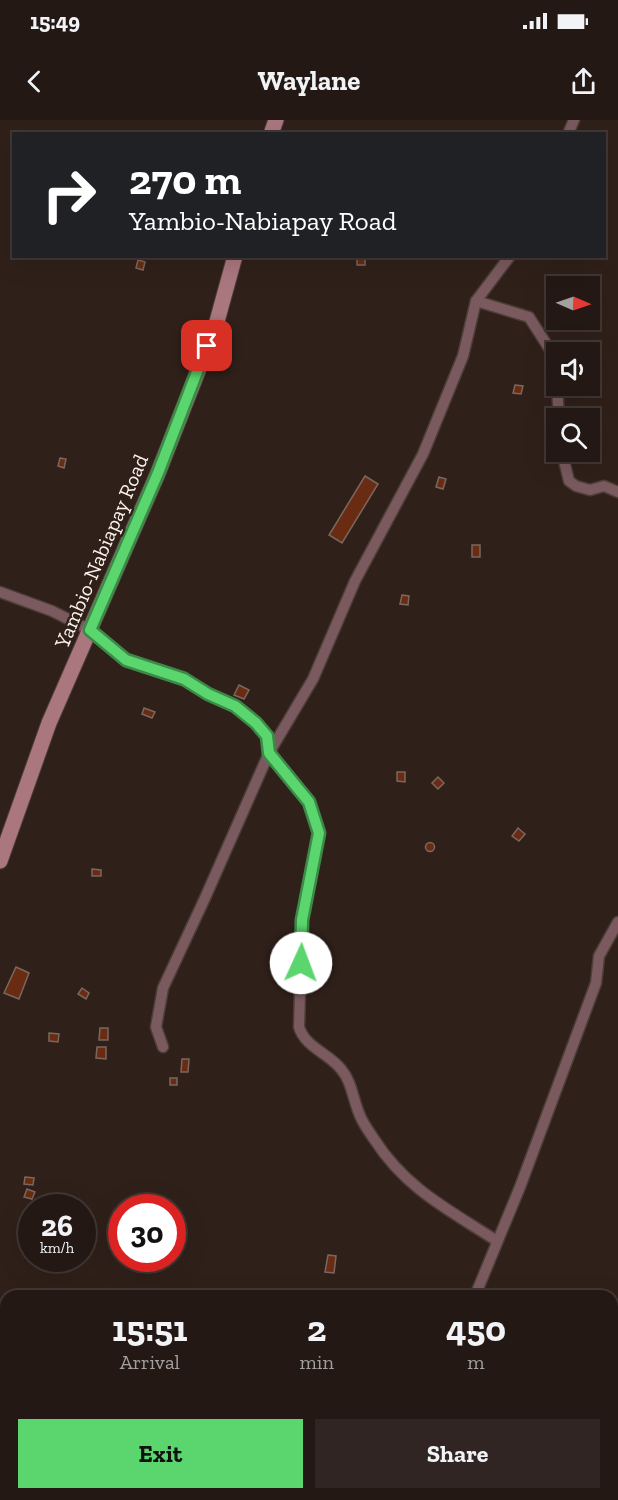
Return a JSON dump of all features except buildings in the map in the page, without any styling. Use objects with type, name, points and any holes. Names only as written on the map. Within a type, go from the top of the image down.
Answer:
[{"type":"main road","name":"Yambio-Nabiapay Road","points":[[0,861],[49,723],[166,452],[216,325],[234,258]]},
{"type":"street","points":[[163,1047],[156,1027],[163,988],[206,898],[269,753],[313,679],[355,581],[423,454],[464,356],[476,301],[508,258]]},
{"type":"street","points":[[476,301],[529,317],[546,343]]},
{"type":"street","points":[[564,462],[569,481],[576,486],[590,490],[604,486],[618,492]]},
{"type":"street","points":[[0,592],[52,611],[90,630],[126,660],[184,679],[208,694],[235,706],[256,723],[267,736],[269,753],[309,802],[319,833],[302,920],[299,1027],[302,1036],[341,1068],[352,1089],[361,1119],[385,1156],[401,1174],[428,1197],[497,1240]]},
{"type":"street","points":[[477,1290],[520,1187],[596,983],[599,956],[618,922]]},
{"type":"route","points":[[207,346],[158,473],[90,630],[126,660],[184,679],[208,694],[235,706],[256,723],[267,736],[269,753],[309,802],[319,833],[302,920],[301,963]]}]
